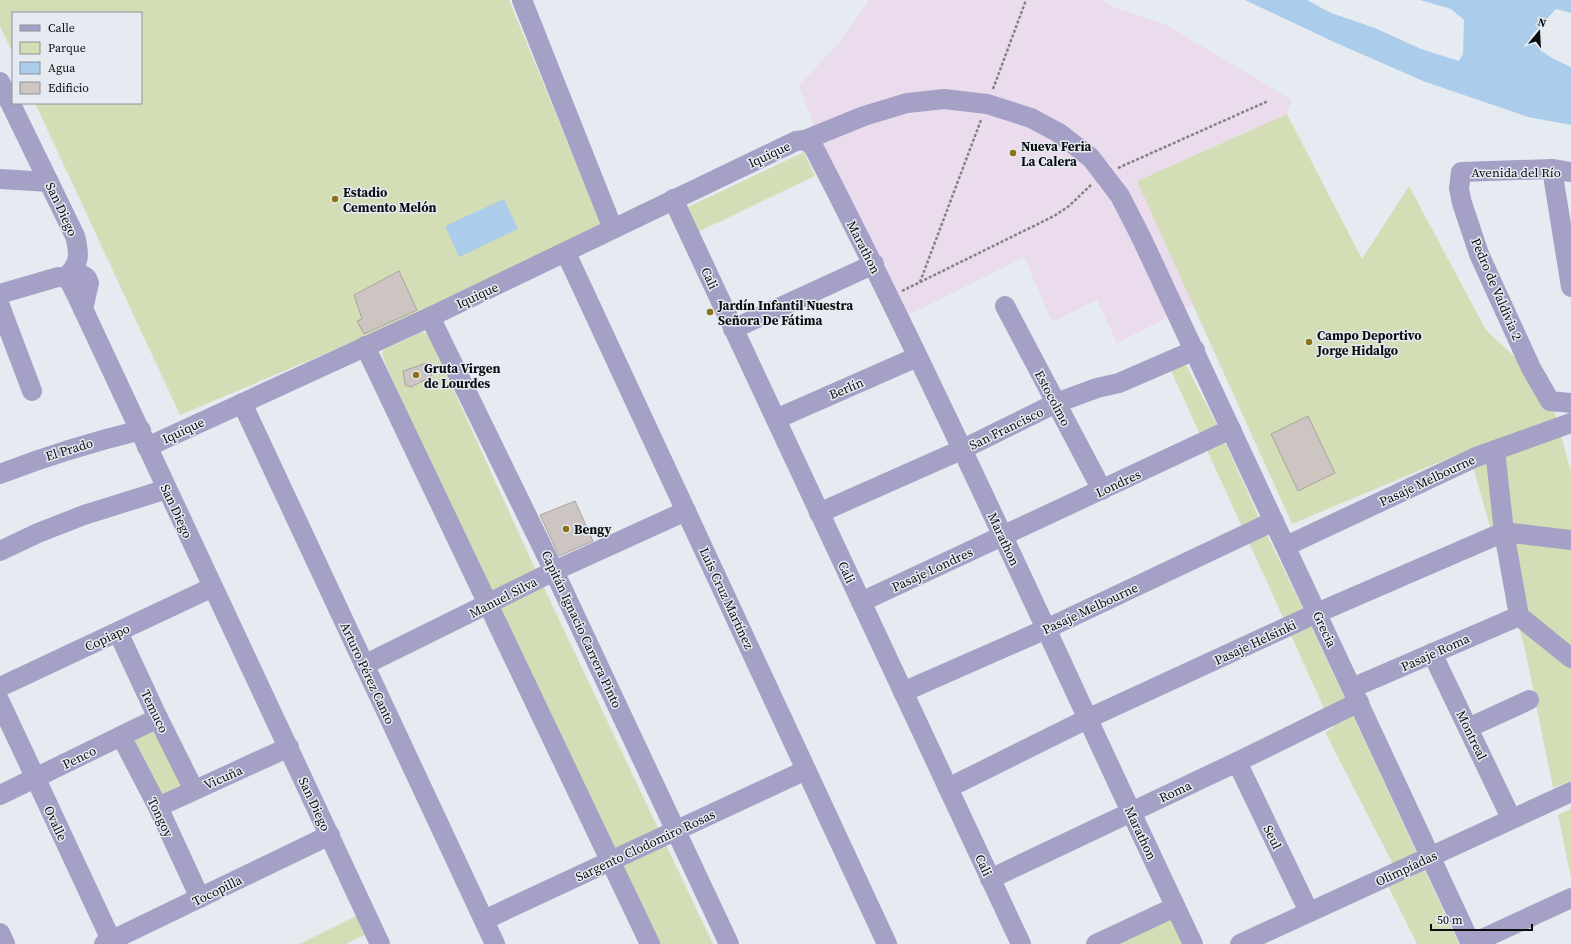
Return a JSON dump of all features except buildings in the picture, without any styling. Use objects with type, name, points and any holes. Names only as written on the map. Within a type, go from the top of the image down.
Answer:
[{"type":"street","points":[[522,0],[613,229]]},
{"type":"street","name":"San Diego","points":[[0,82],[75,236],[80,253],[77,263],[65,278],[70,282],[144,438],[166,489],[289,747],[330,835],[376,943]]},
{"type":"street","name":"Iquique","points":[[144,438],[242,403],[566,253],[673,199],[796,141],[805,140],[864,116],[907,104],[944,99],[987,104]]},
{"type":"street","name":"Grecia","points":[[987,104],[1031,118],[1059,133],[1092,158],[1120,196],[1195,350],[1471,944]]},
{"type":"street","name":"Marathon","points":[[805,140],[813,146],[890,297],[1193,944]]},
{"type":"street","points":[[1562,171],[1570,278]]},
{"type":"street","name":"Avenida del Río","points":[[1461,172],[1562,171]]},
{"type":"street","name":"Pedro de Valdivia 2","points":[[1461,172],[1460,189],[1462,203],[1479,254],[1531,368],[1550,401],[1571,404]]},
{"type":"street","points":[[0,179],[49,182]]},
{"type":"street","name":"Cali","points":[[673,199],[1021,944]]},
{"type":"street","name":"Luis Cruz Martínez","points":[[566,253],[888,944]]},
{"type":"street","points":[[733,329],[874,264]]},
{"type":"street","points":[[0,294],[58,277],[65,278]]},
{"type":"street","points":[[0,306],[32,391]]},
{"type":"street","name":"Estocolmo","points":[[1006,306],[1102,490]]},
{"type":"street","name":"Capitán Ignacio Carrera Pinto","points":[[430,317],[554,571],[729,944]]},
{"type":"street","points":[[365,346],[650,944]]},
{"type":"street","name":"San Francisco","points":[[819,513],[961,450],[1056,403],[1097,388],[1119,383],[1195,350]]},
{"type":"street","name":"Berlín","points":[[776,419],[917,357]]},
{"type":"street","name":"Arturo Pérez Canto","points":[[242,403],[495,944]]},
{"type":"street","name":"Pasaje Melbourne","points":[[1286,546],[1476,458],[1571,423]]},
{"type":"street","name":"Londres","points":[[1003,536],[1231,429]]},
{"type":"street","name":"El Prado","points":[[0,474],[41,458],[94,441],[144,438]]},
{"type":"street","points":[[1495,450],[1504,532],[1519,616],[1571,658]]},
{"type":"street","points":[[0,551],[84,514],[166,489]]},
{"type":"street","name":"Manuel Silva","points":[[364,665],[554,571],[686,511]]},
{"type":"street","name":"Pasaje Melbourne","points":[[903,692],[1046,629],[1274,521]]},
{"type":"street","points":[[1504,532],[1571,540]]},
{"type":"street","name":"Pasaje Helsinki","points":[[948,788],[1087,719],[1317,613],[1504,532]]},
{"type":"street","name":"Pasaje Londres","points":[[861,602],[1003,536]]},
{"type":"street","name":"Copiapo","points":[[0,688],[213,587]]},
{"type":"street","name":"Pasaje Roma","points":[[1355,695],[1432,653],[1519,616]]},
{"type":"street","name":"Temuco","points":[[118,632],[158,718],[194,790]]},
{"type":"street","name":"Montreal","points":[[1432,653],[1511,818]]},
{"type":"street","name":"Roma","points":[[990,879],[1237,762],[1355,695]]},
{"type":"street","points":[[1468,728],[1529,700]]},
{"type":"street","name":"Ovalle","points":[[0,702],[109,943]]},
{"type":"street","name":"Penco","points":[[0,795],[158,718]]},
{"type":"street","name":"Tongoy","points":[[121,736],[158,807],[200,898]]},
{"type":"street","name":"Vicuña","points":[[158,807],[289,747]]},
{"type":"street","name":"Seul","points":[[1237,762],[1309,912]]},
{"type":"street","name":"Sargento Clodomiro Rosas","points":[[484,920],[806,770]]},
{"type":"street","name":"Olimpíadas","points":[[1240,944],[1511,818],[1571,792]]},
{"type":"street","name":"Tocopilla","points":[[109,943],[330,835]]},
{"type":"street","points":[[1471,944],[1571,898]]},
{"type":"street","points":[[1096,944],[1175,907]]},
{"type":"street","points":[[0,933],[5,944]]},
{"type":"path","points":[[920,282],[1026,0]]},
{"type":"path","points":[[890,297],[1054,216],[1069,206],[1090,185],[1128,162],[1268,101]]},
{"type":"shaded area","name":"Nueva Feria La Calera","points":[[869,0],[1103,0],[1113,7],[1166,25],[1292,100],[1287,114],[1137,181],[1194,304],[1117,343],[1097,300],[1052,322],[1024,257],[907,316],[814,126],[799,85],[840,42]]},
{"type":"green space","name":"Estadio Cemento Melón","points":[[0,0],[509,0],[601,224],[419,314],[180,415],[35,104],[142,104],[142,12],[12,12],[12,52],[0,26]]},
{"type":"green space","name":"Campo Deportivo Jorge Hidalgo","points":[[1287,114],[1362,259],[1409,186],[1486,330],[1548,388],[1571,472],[1571,781],[1553,788],[1524,645],[1468,450],[1292,524],[1137,181]]},
{"type":"green space","points":[[804,152],[815,176],[698,232],[686,208]]},
{"type":"green space","points":[[422,332],[428,334],[537,573],[713,944],[657,944],[417,438],[382,355],[383,350]]},
{"type":"green space","points":[[1184,361],[1219,429],[1266,533],[1307,617],[1459,944],[1417,944],[1385,880],[1399,876],[1325,732],[1333,728],[1169,366]]},
{"type":"green space","points":[[155,727],[186,788],[160,801],[129,740]]},
{"type":"green space","points":[[1571,809],[1571,878],[1558,815]]},
{"type":"green space","points":[[360,914],[369,933],[346,944],[299,944]]},
{"type":"green space","points":[[1173,918],[1185,944],[1115,944]]},
{"type":"water","points":[[1245,0],[1307,0],[1331,13],[1375,28],[1421,49],[1459,61],[1463,54],[1464,20],[1451,9],[1420,0],[1571,0],[1571,13],[1556,9],[1530,37],[1534,43],[1548,55],[1571,67],[1571,125],[1528,117],[1423,81],[1334,42]]},
{"type":"water","points":[[504,199],[518,229],[459,257],[445,226]]},
{"type":"place","name":"Nueva Feria La Calera","points":[[1013,153]]},
{"type":"place","name":"Estadio Cemento Melón","points":[[335,199]]},
{"type":"place","name":"Jardín Infantil Nuestra Señora De Fátima","points":[[710,312]]},
{"type":"place","name":"Campo Deportivo Jorge Hidalgo","points":[[1309,342]]},
{"type":"place","name":"Gruta Virgen de Lourdes","points":[[416,375]]},
{"type":"place","name":"Bengy","points":[[566,529]]}]
